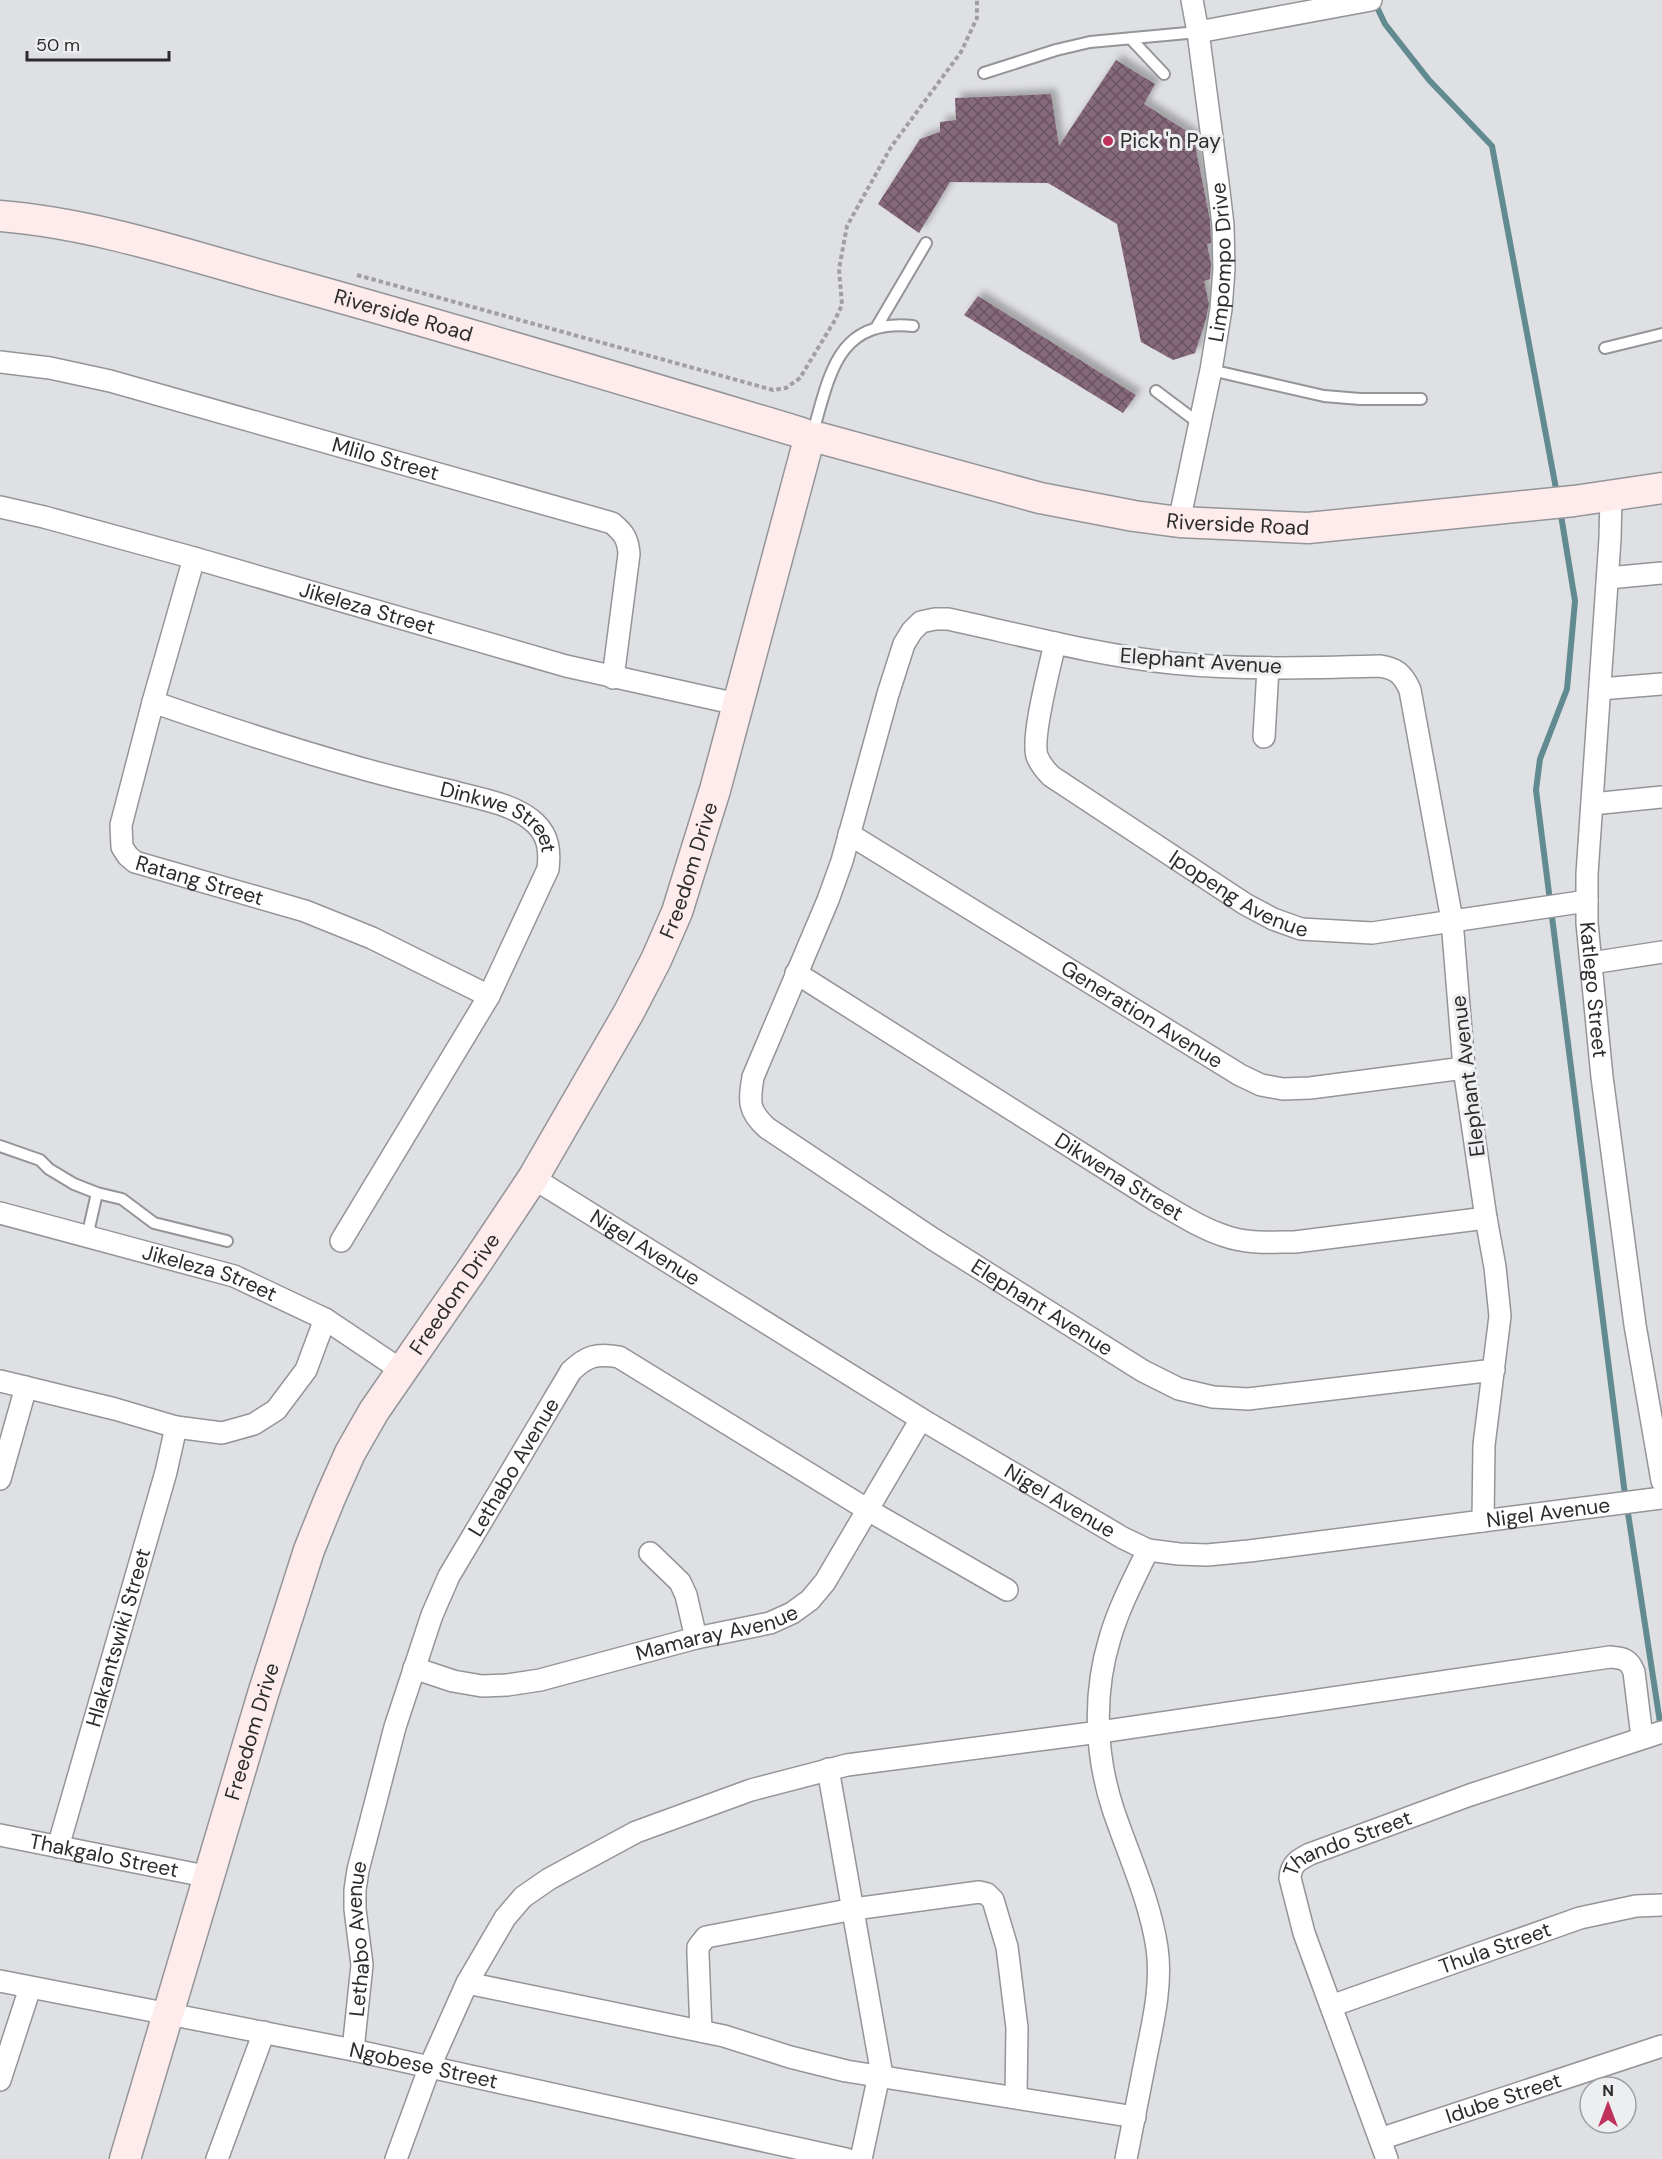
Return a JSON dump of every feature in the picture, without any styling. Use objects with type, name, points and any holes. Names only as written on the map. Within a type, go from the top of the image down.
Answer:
[{"type":"street","name":"Limpompo Drive","points":[[1179,522],[1201,424],[1221,309],[1224,269],[1223,225],[1192,0]]},
{"type":"street","points":[[1198,32],[1371,0]]},
{"type":"street","name":"Riverside Road","points":[[0,216],[78,228],[153,246],[486,338],[811,435],[1040,498],[1134,516],[1179,522],[1308,528],[1574,501],[1662,488]]},
{"type":"street","name":"Mlilo Street","points":[[0,362],[50,368],[110,381],[612,524],[622,531],[628,540],[629,554],[613,678]]},
{"type":"street","name":"Freedom Drive","points":[[125,2159],[170,2014],[263,1694],[309,1551],[350,1453],[401,1370],[475,1266],[533,1178],[629,1012],[664,941],[677,912],[716,790],[737,704],[811,435]]},
{"type":"street","name":"Katlego Street","points":[[1611,496],[1608,578],[1587,901],[1602,1077],[1633,1314],[1662,1481]]},
{"type":"street","name":"Jikeleza Street","points":[[0,507],[194,558],[566,666],[737,704]]},
{"type":"street","name":"Ratang Street","points":[[194,558],[121,825],[122,847],[128,856],[135,862],[305,911],[372,938],[489,996]]},
{"type":"street","points":[[1608,578],[1662,573]]},
{"type":"street","name":"Elephant Avenue","points":[[948,619],[1114,655],[1173,663],[1268,668],[1379,666],[1399,672],[1405,678],[1410,690],[1452,920],[1464,1068],[1495,1267],[1500,1316],[1494,1370],[1248,1399],[1213,1397],[1179,1389],[1143,1371],[933,1239],[767,1128],[755,1117],[751,1108],[750,1094],[753,1077],[828,900],[904,644],[916,626],[921,622],[948,619]]},
{"type":"street","name":"Ipopeng Avenue","points":[[1055,643],[1036,744],[1037,755],[1042,765],[1051,776],[1245,904],[1273,919],[1301,929],[1372,933],[1587,901]]},
{"type":"street","points":[[1264,737],[1268,668]]},
{"type":"street","points":[[1600,689],[1662,684]]},
{"type":"street","name":"Dinkwe Street","points":[[153,702],[281,745],[494,803],[519,812],[535,823],[547,840],[548,869],[489,996],[341,1241]]},
{"type":"street","points":[[1592,804],[1662,797]]},
{"type":"street","name":"Generation Avenue","points":[[849,834],[1240,1075],[1261,1085],[1283,1089],[1310,1088],[1464,1068]]},
{"type":"street","points":[[1591,963],[1662,952]]},
{"type":"street","name":"Dikwena Street","points":[[796,973],[1155,1200],[1201,1226],[1227,1237],[1263,1242],[1295,1242],[1486,1218]]},
{"type":"street","name":"Nigel Avenue","points":[[533,1178],[921,1419],[1100,1525],[1148,1550],[1179,1554],[1218,1554],[1662,1498]]},
{"type":"street","name":"Jikeleza Street","points":[[0,1213],[234,1276],[325,1319],[401,1370]]},
{"type":"street","points":[[0,1381],[115,1409],[176,1427],[222,1433],[254,1424],[276,1410],[306,1370],[325,1319]]},
{"type":"street","name":"Lethabo Avenue","points":[[353,2050],[362,1965],[356,1909],[357,1880],[395,1727],[414,1668],[432,1615],[449,1576],[571,1371],[581,1362],[602,1354],[618,1357],[868,1510],[1008,1590]]},
{"type":"street","points":[[1482,1521],[1484,1445],[1494,1370]]},
{"type":"street","points":[[0,1479],[26,1387]]},
{"type":"street","name":"Mamaray Avenue","points":[[414,1668],[453,1681],[482,1686],[507,1685],[540,1680],[696,1638],[770,1623],[792,1613],[810,1600],[825,1582],[921,1419]]},
{"type":"street","name":"Hlakantswiki Street","points":[[58,1847],[166,1472],[176,1427]]},
{"type":"street","points":[[1125,2159],[1155,2014],[1159,1979],[1158,1948],[1151,1919],[1105,1784],[1098,1731],[1102,1671],[1110,1638],[1122,1605],[1148,1550]]},
{"type":"street","points":[[650,1553],[680,1582],[686,1595],[696,1638]]},
{"type":"street","points":[[400,2158],[430,2066],[467,1983],[505,1918],[523,1897],[549,1879],[636,1832],[751,1790],[847,1765],[1610,1657],[1624,1658],[1631,1664],[1652,1734]]},
{"type":"street","name":"Thando Street","points":[[1387,2159],[1304,1933],[1290,1878],[1291,1869],[1296,1861],[1310,1854],[1470,1795],[1652,1734]]},
{"type":"street","points":[[828,1769],[881,2075],[861,2159]]},
{"type":"street","name":"Thakgalo Street","points":[[0,1835],[210,1877]]},
{"type":"street","points":[[700,2031],[698,1954],[701,1941],[715,1935],[854,1909],[979,1892],[987,1894],[993,1900],[1007,1947],[1014,1989],[1017,2028],[1016,2097]]},
{"type":"street","name":"Thula Street","points":[[1331,2006],[1580,1918],[1636,1906],[1662,1905]]},
{"type":"street","name":"Ngobese Street","points":[[0,1981],[430,2066],[846,2159]]},
{"type":"street","points":[[467,1983],[746,2041],[818,2065],[1135,2117]]},
{"type":"street","points":[[0,2080],[7,2034],[30,1988]]},
{"type":"street","points":[[217,2159],[264,2032]]},
{"type":"street","name":"Idube Street","points":[[1380,2139],[1662,2046]]},
{"type":"lane","points":[[984,73],[1056,50],[1090,42],[1132,40],[1198,32]]},
{"type":"lane","points":[[1132,40],[1164,74]]},
{"type":"lane","points":[[876,328],[926,243]]},
{"type":"lane","points":[[811,435],[829,379],[847,345],[861,334],[876,328],[892,324],[913,326]]},
{"type":"lane","points":[[1605,348],[1662,334]]},
{"type":"lane","points":[[1210,370],[1324,396],[1360,399],[1420,399]]},
{"type":"lane","points":[[1156,391],[1201,424]]},
{"type":"lane","points":[[0,1146],[40,1160],[49,1169],[74,1184],[122,1199],[153,1223],[227,1241]]},
{"type":"lane","points":[[87,1237],[97,1193]]},
{"type":"path","points":[[349,273],[773,390],[786,388],[800,378],[842,305],[839,269],[847,226],[891,147],[961,52],[977,18],[977,0]]},
{"type":"building","points":[[1116,60],[1155,84],[1144,104],[1193,135],[1210,220],[1211,243],[1207,244],[1211,264],[1210,279],[1204,281],[1209,304],[1206,319],[1195,353],[1173,360],[1141,342],[1117,224],[1048,183],[950,182],[919,233],[878,204],[920,139],[940,132],[940,122],[956,120],[955,98],[1051,94],[1059,146]]},
{"type":"building","points":[[978,296],[1136,395],[1123,413],[964,315]]},
{"type":"waterway","points":[[1375,3],[1385,24],[1429,80],[1492,146],[1557,494]]},
{"type":"waterway","points":[[1560,509],[1575,601],[1567,689],[1540,759],[1536,790],[1624,1487],[1661,1729]]},
{"type":"place","name":"Pick 'n Pay","points":[[1108,141]]}]
